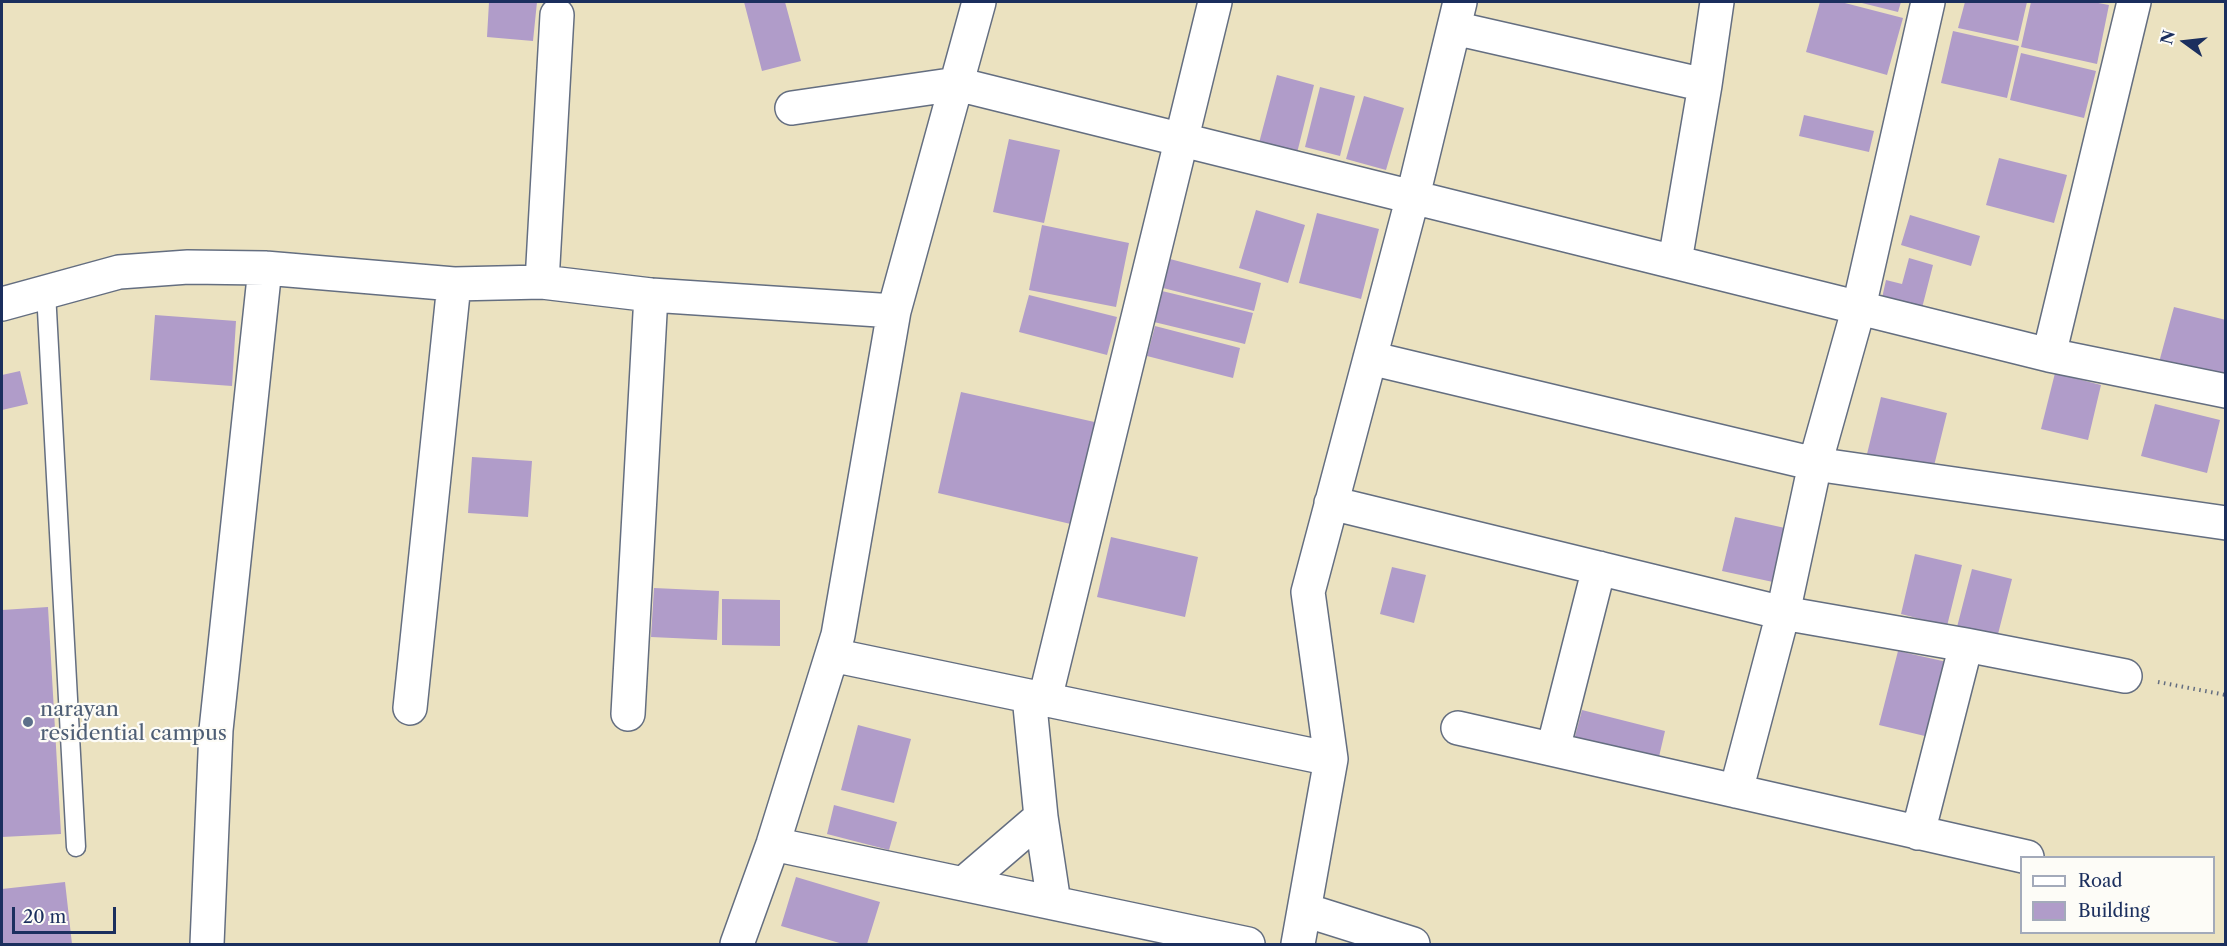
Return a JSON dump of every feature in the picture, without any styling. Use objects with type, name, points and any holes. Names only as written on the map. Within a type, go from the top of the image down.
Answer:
[{"type":"street","points":[[738,945],[773,844],[838,635],[894,310],[980,2]]},
{"type":"street","points":[[1054,903],[1041,817],[1037,697],[1183,139],[1215,2]]},
{"type":"street","points":[[1675,261],[1717,2]]},
{"type":"street","points":[[1736,791],[1783,613],[1815,464],[1859,307],[1928,2]]},
{"type":"street","points":[[2049,355],[2134,2]]},
{"type":"street","points":[[542,282],[557,15]]},
{"type":"street","points":[[1298,945],[1331,759],[1308,592],[1413,196],[1457,15],[1705,85]]},
{"type":"street","points":[[792,108],[957,84],[2049,355],[2226,391]]},
{"type":"street","points":[[2,304],[119,272],[188,267],[265,268],[454,284],[542,282],[651,295],[894,310]]},
{"type":"street","points":[[207,945],[216,730],[265,268]]},
{"type":"street","points":[[410,708],[454,284]]},
{"type":"street","points":[[628,714],[651,295]]},
{"type":"street","points":[[1370,358],[1815,464],[2226,523]]},
{"type":"street","points":[[1331,503],[1783,613],[2125,676]]},
{"type":"street","points":[[1553,749],[1599,568]]},
{"type":"street","points":[[1918,833],[1966,645]]},
{"type":"street","points":[[832,655],[1331,759]]},
{"type":"street","points":[[1458,728],[2022,856]]},
{"type":"street","points":[[963,884],[1041,817]]},
{"type":"street","points":[[773,844],[1248,945]]},
{"type":"street","points":[[1305,910],[1413,945]]},
{"type":"lane","points":[[46,292],[76,847]]},
{"type":"path","points":[[2125,676],[2226,695]]},
{"type":"building","points":[[489,2],[537,2],[533,41],[487,37]]},
{"type":"building","points":[[744,2],[785,2],[801,61],[762,71]]},
{"type":"building","points":[[1820,2],[1841,2],[1903,18],[1887,75],[1806,52]]},
{"type":"building","points":[[1858,2],[1901,2],[1898,12]]},
{"type":"building","points":[[1965,2],[2027,2],[2018,41],[1958,28]]},
{"type":"building","points":[[2031,2],[2093,2],[2109,5],[2097,64],[2021,47]]},
{"type":"building","points":[[1953,31],[2019,46],[2007,98],[1941,83]]},
{"type":"building","points":[[2021,53],[2096,71],[2084,118],[2010,100]]},
{"type":"building","points":[[1277,75],[1314,85],[1297,153],[1259,143]]},
{"type":"building","points":[[1320,87],[1355,96],[1340,156],[1305,147]]},
{"type":"building","points":[[1364,96],[1404,108],[1386,170],[1346,159]]},
{"type":"building","points":[[1804,115],[1874,131],[1869,152],[1799,136]]},
{"type":"building","points":[[1009,139],[1060,150],[1044,223],[993,212]]},
{"type":"building","points":[[1999,158],[2067,175],[2054,223],[1986,205]]},
{"type":"building","points":[[1256,210],[1305,225],[1288,283],[1239,268]]},
{"type":"building","points":[[1317,213],[1379,229],[1361,299],[1299,283]]},
{"type":"building","points":[[1910,215],[1980,236],[1971,266],[1901,245]]},
{"type":"building","points":[[1042,225],[1129,243],[1116,307],[1029,290]]},
{"type":"building","points":[[1909,258],[1933,265],[1922,308],[1882,298],[1886,280],[1902,284]]},
{"type":"building","points":[[1170,259],[1261,283],[1254,311],[1163,288]]},
{"type":"building","points":[[1162,291],[1253,313],[1245,344],[1154,322]]},
{"type":"building","points":[[1029,295],[1117,317],[1107,355],[1019,332]]},
{"type":"building","points":[[2174,307],[2226,320],[2226,384],[2158,366]]},
{"type":"building","points":[[155,315],[236,321],[232,386],[150,380]]},
{"type":"building","points":[[1155,326],[1240,348],[1233,378],[1147,356]]},
{"type":"building","points":[[20,371],[28,404],[2,410],[2,375]]},
{"type":"building","points":[[2055,373],[2101,385],[2088,440],[2041,429]]},
{"type":"building","points":[[961,392],[1099,423],[1075,525],[938,493]]},
{"type":"building","points":[[1881,397],[1947,413],[1933,470],[1867,454]]},
{"type":"building","points":[[2155,404],[2220,420],[2207,473],[2141,456]]},
{"type":"building","points":[[472,457],[532,461],[528,517],[468,513]]},
{"type":"building","points":[[1735,517],[1785,528],[1773,582],[1722,571]]},
{"type":"building","points":[[1111,537],[1198,557],[1185,617],[1097,597]]},
{"type":"building","points":[[1915,554],[1962,565],[1947,626],[1901,614]]},
{"type":"building","points":[[1392,567],[1426,575],[1414,623],[1380,614]]},
{"type":"building","points":[[1972,569],[2012,579],[1997,638],[1957,627]]},
{"type":"building","points":[[654,588],[719,591],[717,640],[651,637]]},
{"type":"building","points":[[722,599],[780,600],[780,646],[722,645]]},
{"type":"building","name":"narayan residential campus","points":[[48,607],[61,834],[2,837],[2,610]]},
{"type":"building","points":[[1898,651],[1947,662],[1929,737],[1879,725]]},
{"type":"building","points":[[1582,710],[1665,731],[1658,761],[1574,740]]},
{"type":"building","points":[[858,725],[911,739],[894,803],[841,790]]},
{"type":"building","points":[[834,805],[897,822],[889,850],[827,834]]},
{"type":"building","points":[[796,877],[880,902],[867,944],[843,944],[781,926]]},
{"type":"building","points":[[65,882],[72,944],[2,944],[2,889]]},
{"type":"place","name":"narayan residential campus","points":[[28,722]]}]
